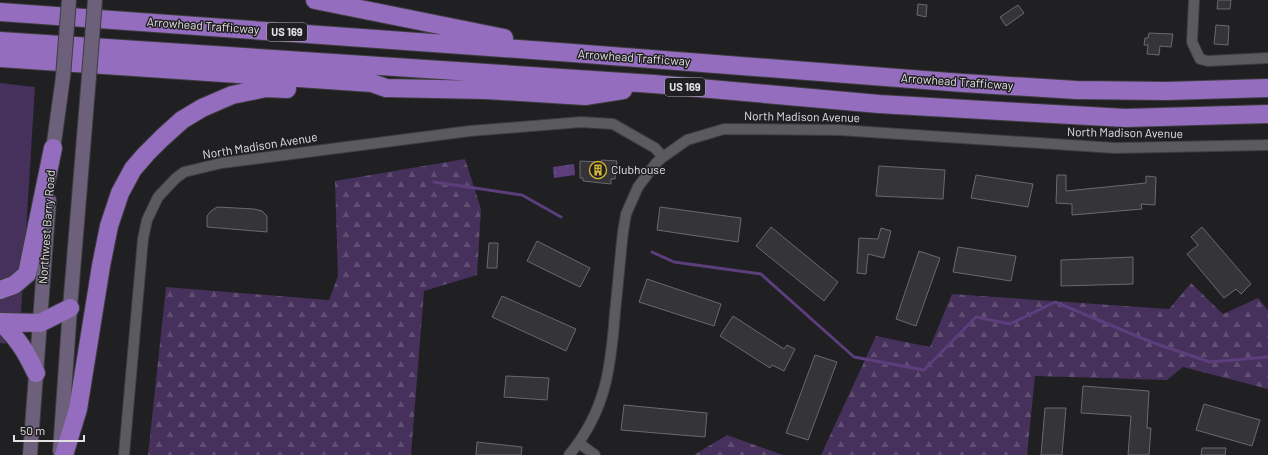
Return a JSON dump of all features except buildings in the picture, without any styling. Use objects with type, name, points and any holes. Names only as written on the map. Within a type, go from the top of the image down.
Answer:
[{"type":"highway","points":[[315,0],[573,53]]},
{"type":"highway","name":"Arrowhead Trafficway","points":[[0,12],[1076,90],[1167,91],[1268,88]]},
{"type":"highway","name":"Arrowhead Trafficway","points":[[0,41],[654,84],[879,104],[1124,118],[1268,114]]},
{"type":"highway","points":[[0,58],[372,83],[386,88]]},
{"type":"highway","points":[[64,455],[78,409],[101,266],[109,226],[120,192],[134,169],[146,154],[182,120],[202,108],[232,95],[266,88],[371,91],[386,88],[486,90],[585,96],[654,84]]},
{"type":"highway","points":[[0,290],[14,285],[27,274],[53,148]]},
{"type":"highway","points":[[0,322],[40,323],[70,308]]},
{"type":"highway","points":[[0,322],[19,341],[27,353],[36,373]]},
{"type":"main road","name":"Northwest Barry Road","points":[[30,455],[53,148],[63,77],[69,0]]},
{"type":"main road","points":[[60,455],[70,308],[95,0]]},
{"type":"street","points":[[1194,0],[1192,42],[1200,59],[1208,61],[1268,58]]},
{"type":"street","name":"North Madison Avenue","points":[[124,455],[144,232],[147,220],[158,197],[166,187],[184,172],[222,163],[478,130],[581,122],[613,124],[655,148],[663,157]]},
{"type":"street","name":"North Madison Avenue","points":[[569,455],[579,443],[594,417],[606,383],[612,348],[626,214],[638,187],[656,163],[687,140],[724,129],[839,130],[1115,148],[1268,145]]},
{"type":"street","points":[[579,443],[595,455]]},
{"type":"green space","points":[[0,83],[35,87],[19,345],[0,343]]},
{"type":"green space","points":[[465,159],[481,209],[477,275],[424,291],[411,455],[148,455],[166,287],[329,300],[338,276],[335,181]]},
{"type":"green space","points":[[1191,283],[1223,314],[1258,298],[1268,310],[1268,389],[1183,367],[1167,380],[1035,376],[1027,455],[821,455],[876,336],[930,347],[952,294],[1169,309]]},
{"type":"green space","points":[[727,435],[783,455],[694,455]]},
{"type":"water","points":[[574,164],[575,175],[554,178],[553,167]]},
{"type":"waterway","points":[[434,182],[522,195],[561,217]]},
{"type":"waterway","points":[[652,252],[674,262],[761,274],[854,357],[924,370],[976,317],[1010,324],[1055,302],[1151,342],[1210,362],[1268,357]]},
{"type":"place","name":"Clubhouse","points":[[598,170]]}]
